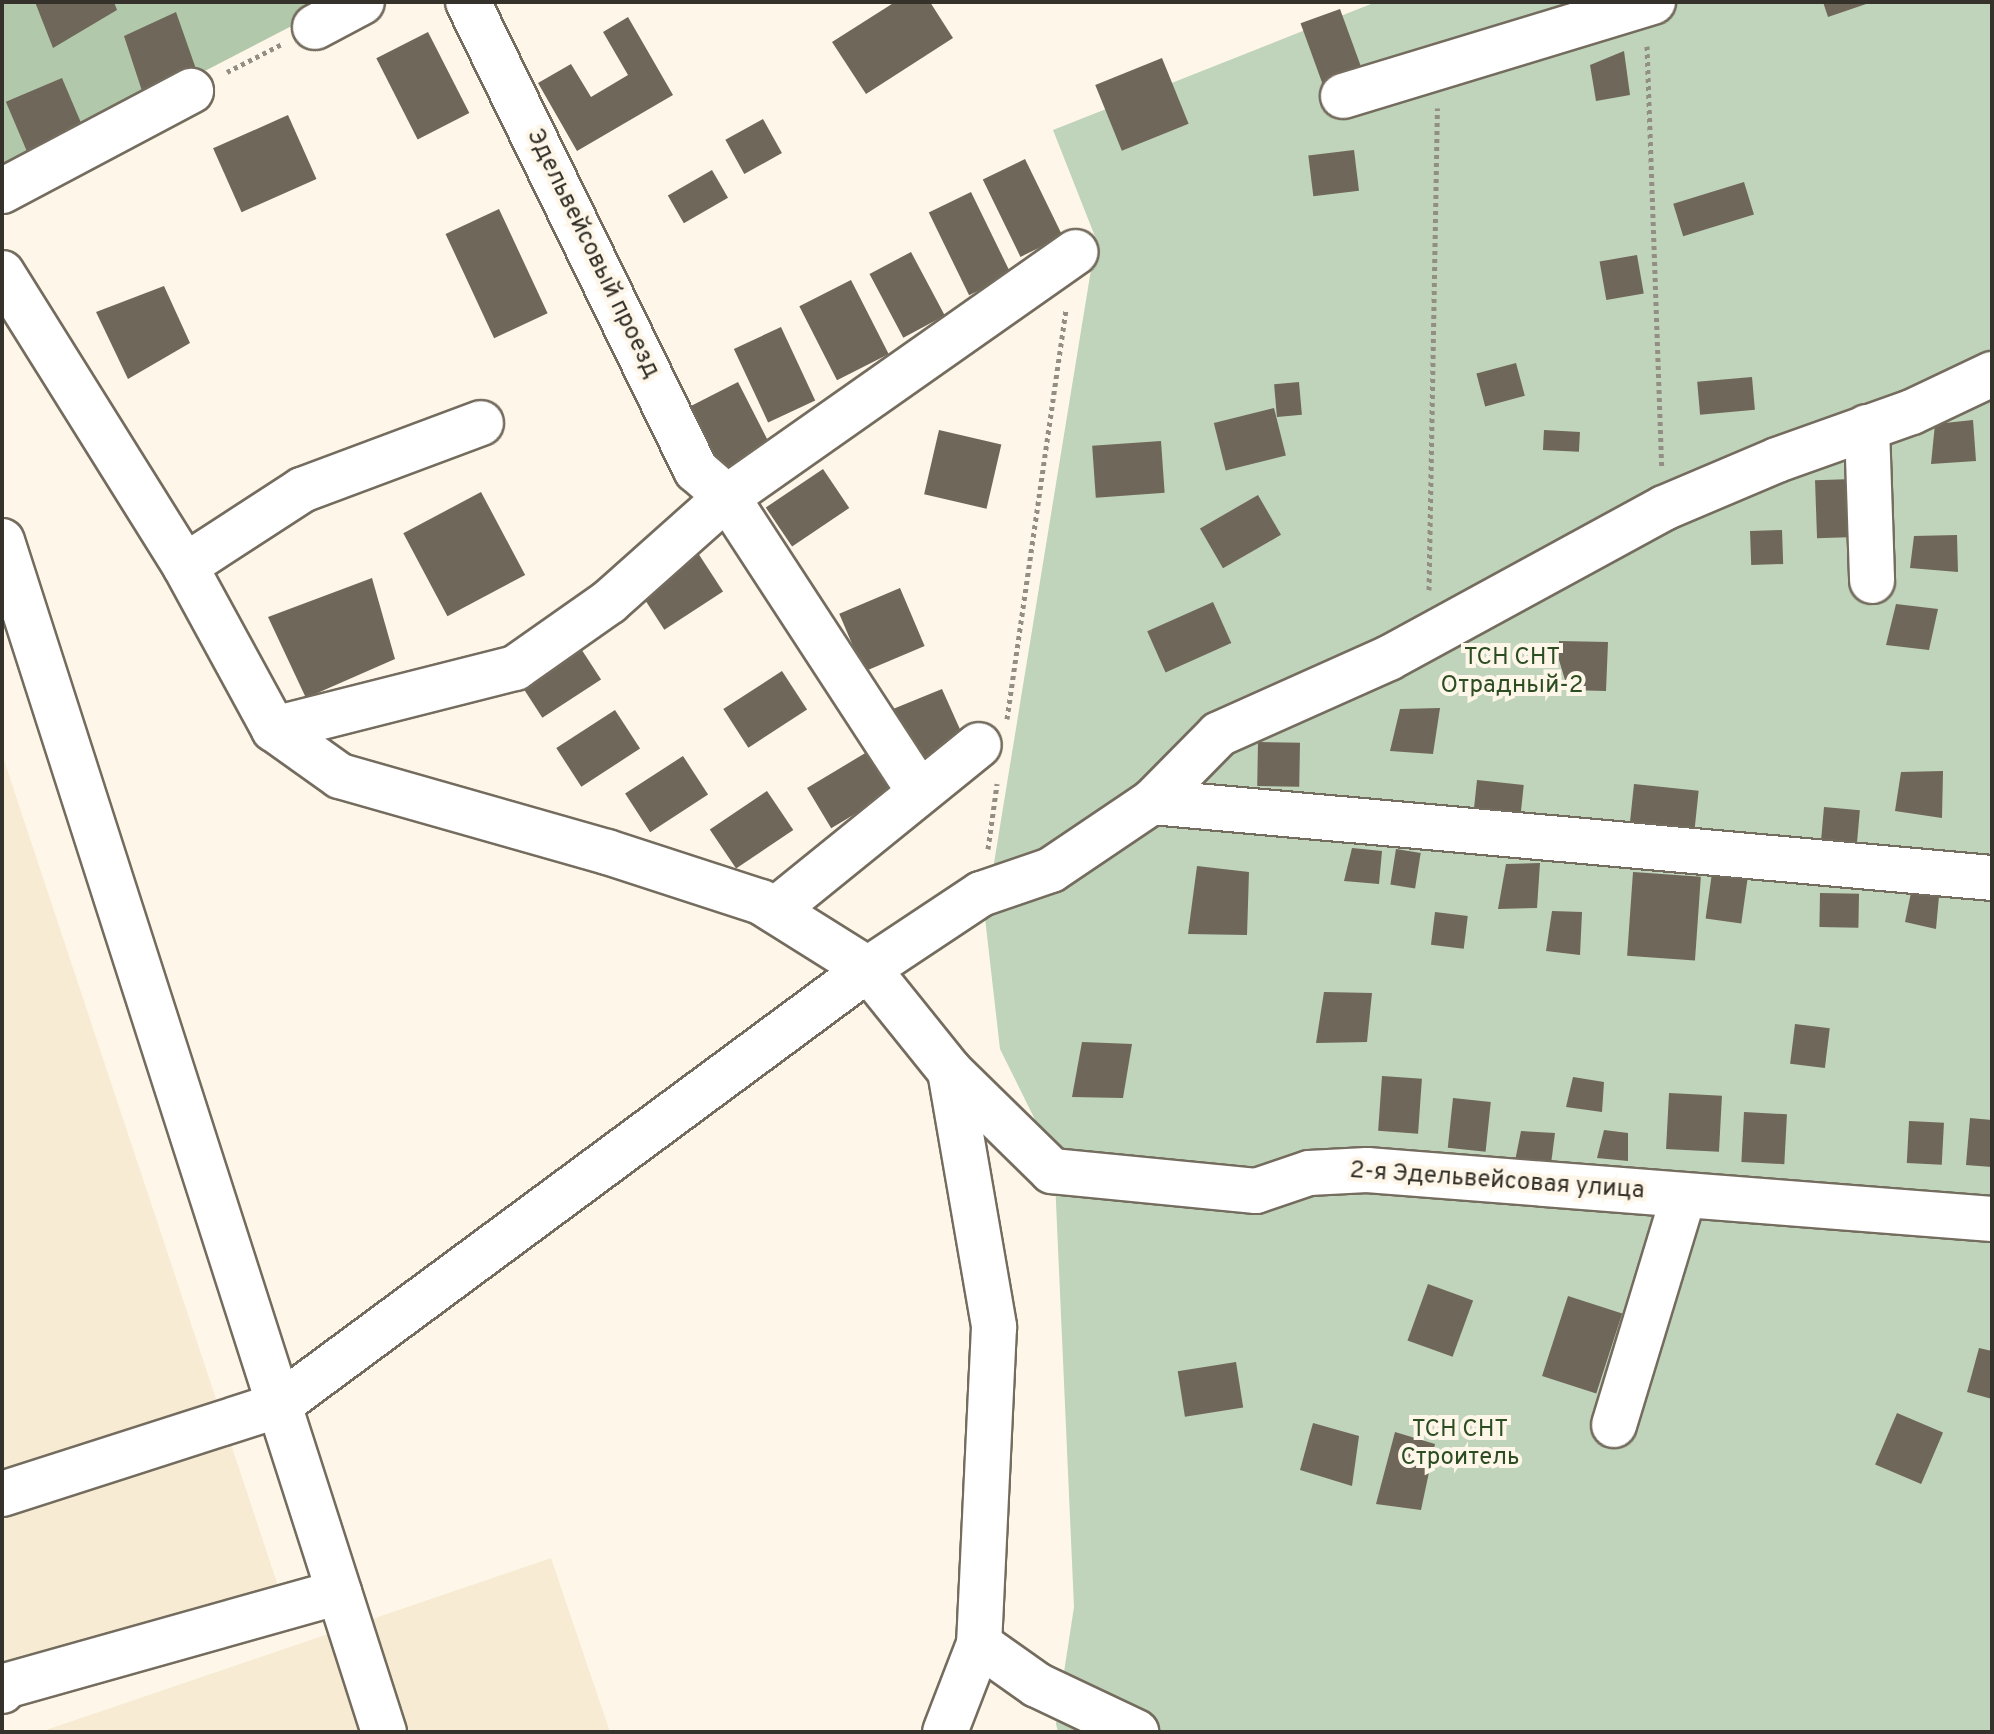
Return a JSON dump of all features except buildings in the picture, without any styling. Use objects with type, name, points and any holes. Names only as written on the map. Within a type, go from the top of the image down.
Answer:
[{"type":"street","points":[[315,27],[362,2]]},
{"type":"street","name":"Эдельвейсовый проезд","points":[[468,2],[696,470],[727,497],[919,792]]},
{"type":"street","points":[[1343,96],[1650,3]]},
{"type":"street","points":[[2,191],[191,91]]},
{"type":"street","points":[[2,273],[185,566],[274,729],[515,668],[609,602],[727,497],[1075,252]]},
{"type":"street","points":[[2,1494],[279,1405],[868,969],[981,894],[1051,870],[1152,802],[1219,734],[1389,658],[1664,508],[1777,460],[1912,412],[1992,374]]},
{"type":"street","points":[[185,566],[302,490],[481,423]]},
{"type":"street","points":[[1867,427],[1872,581]]},
{"type":"street","points":[[2,541],[17,643],[279,1405],[384,1732]]},
{"type":"street","name":"2-я Эдельвейсовая улица","points":[[274,729],[340,776],[607,852],[761,902],[868,969],[950,1071],[1052,1171],[1256,1191],[1309,1173],[1367,1170],[1992,1219]]},
{"type":"street","points":[[775,910],[919,792],[995,745]]},
{"type":"street","points":[[1152,802],[1992,878]]},
{"type":"street","points":[[945,1732],[979,1644],[994,1327],[950,1071]]},
{"type":"street","points":[[1614,1425],[1684,1195]]},
{"type":"street","points":[[2,1691],[5,1686],[339,1592]]},
{"type":"street","points":[[979,1644],[1037,1685],[1136,1732]]},
{"type":"path","points":[[1650,3],[1664,508]]},
{"type":"path","points":[[191,91],[315,27]]},
{"type":"path","points":[[1428,636],[1438,67]]},
{"type":"path","points":[[981,894],[995,745],[1075,252]]},
{"type":"shaded area","points":[[2,754],[287,1613],[2,1708]]},
{"type":"shaded area","points":[[551,1558],[610,1732],[40,1732]]},
{"type":"green space","points":[[2,2],[338,2],[2,176]]},
{"type":"green space","name":"ТСН СНТ Отрадный-2","points":[[1376,2],[1992,2],[1992,1196],[1551,1164],[1992,1201],[1992,1732],[1058,1732],[1056,1724],[1074,1607],[1054,1158],[1000,1049],[985,918],[1096,239],[1053,130]]},
{"type":"park label","name":"ТСН СНТ Строитель","points":[[1460,1445]]}]
